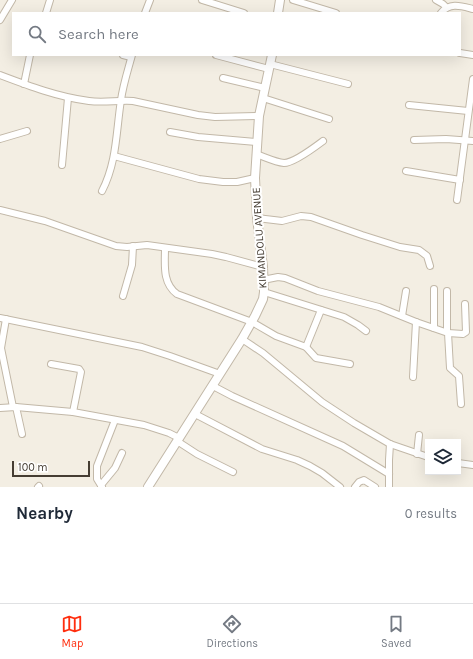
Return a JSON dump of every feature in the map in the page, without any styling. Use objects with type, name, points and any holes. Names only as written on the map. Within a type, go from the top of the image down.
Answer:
[{"type":"street","points":[[1,16],[12,0]]},
{"type":"street","points":[[46,12],[50,0]]},
{"type":"street","points":[[145,12],[150,0]]},
{"type":"street","points":[[202,0],[241,12]]},
{"type":"street","points":[[278,12],[280,0]]},
{"type":"street","points":[[293,0],[333,12]]},
{"type":"street","points":[[436,0],[443,4],[446,8]]},
{"type":"street","points":[[442,12],[446,8],[454,5],[473,9]]},
{"type":"street","points":[[461,53],[473,54]]},
{"type":"street","points":[[24,84],[30,56]]},
{"type":"street","points":[[102,191],[107,181],[114,156],[121,100],[131,56]]},
{"type":"street","points":[[221,56],[348,84]]},
{"type":"street","name":"KIMANDOLU AVENUE","points":[[148,487],[242,339],[263,299],[263,267],[256,218],[255,178],[259,116],[272,56]]},
{"type":"street","points":[[0,75],[68,98],[92,102],[121,100],[133,101],[198,115],[259,116]]},
{"type":"street","points":[[223,78],[264,88]]},
{"type":"street","points":[[458,200],[473,79]]},
{"type":"street","points":[[62,164],[68,98]]},
{"type":"street","points":[[262,98],[329,119]]},
{"type":"street","points":[[409,105],[468,111]]},
{"type":"street","points":[[0,139],[27,131]]},
{"type":"street","points":[[170,132],[198,137],[257,142]]},
{"type":"street","points":[[414,140],[446,139],[473,141]]},
{"type":"street","points":[[256,154],[287,163],[323,141]]},
{"type":"street","points":[[114,156],[199,179],[237,182],[255,178]]},
{"type":"street","points":[[406,172],[460,180]]},
{"type":"street","points":[[0,210],[45,221],[116,246],[147,245],[226,256],[263,267]]},
{"type":"street","points":[[256,218],[282,221],[301,216],[311,217],[372,239],[400,247],[419,250],[426,256],[430,266]]},
{"type":"street","points":[[123,296],[132,265],[133,246]]},
{"type":"street","points":[[165,248],[166,277],[168,284],[173,291],[181,296],[252,322],[276,336],[306,347],[316,358],[350,364]]},
{"type":"street","points":[[263,280],[281,277],[318,291],[379,307],[448,333],[463,334],[466,332],[465,304]]},
{"type":"street","points":[[434,289],[434,328]]},
{"type":"street","points":[[402,316],[406,291]]},
{"type":"street","points":[[447,291],[450,368],[459,376],[461,404]]},
{"type":"street","points":[[264,292],[344,317],[366,331]]},
{"type":"street","points":[[306,347],[321,310]]},
{"type":"street","points":[[22,434],[14,407],[1,348],[3,318],[72,334],[142,347],[220,374]]},
{"type":"street","points":[[413,377],[416,322]]},
{"type":"street","points":[[242,339],[263,353],[322,402],[354,423],[390,444],[425,456]]},
{"type":"street","points":[[51,364],[79,369],[81,372],[73,412]]},
{"type":"street","points":[[213,386],[343,446],[389,474]]},
{"type":"street","points":[[0,408],[14,407],[73,412],[144,425],[169,433],[205,459],[233,472]]},
{"type":"street","points":[[195,414],[262,449],[297,460],[310,466],[340,487]]},
{"type":"street","points":[[115,420],[96,466],[96,474],[101,486],[115,468],[122,453]]},
{"type":"street","points":[[417,454],[419,435]]},
{"type":"street","points":[[389,487],[390,444]]},
{"type":"street","points":[[461,463],[473,465]]},
{"type":"street","points":[[355,487],[359,482],[364,480],[375,487]]}]
